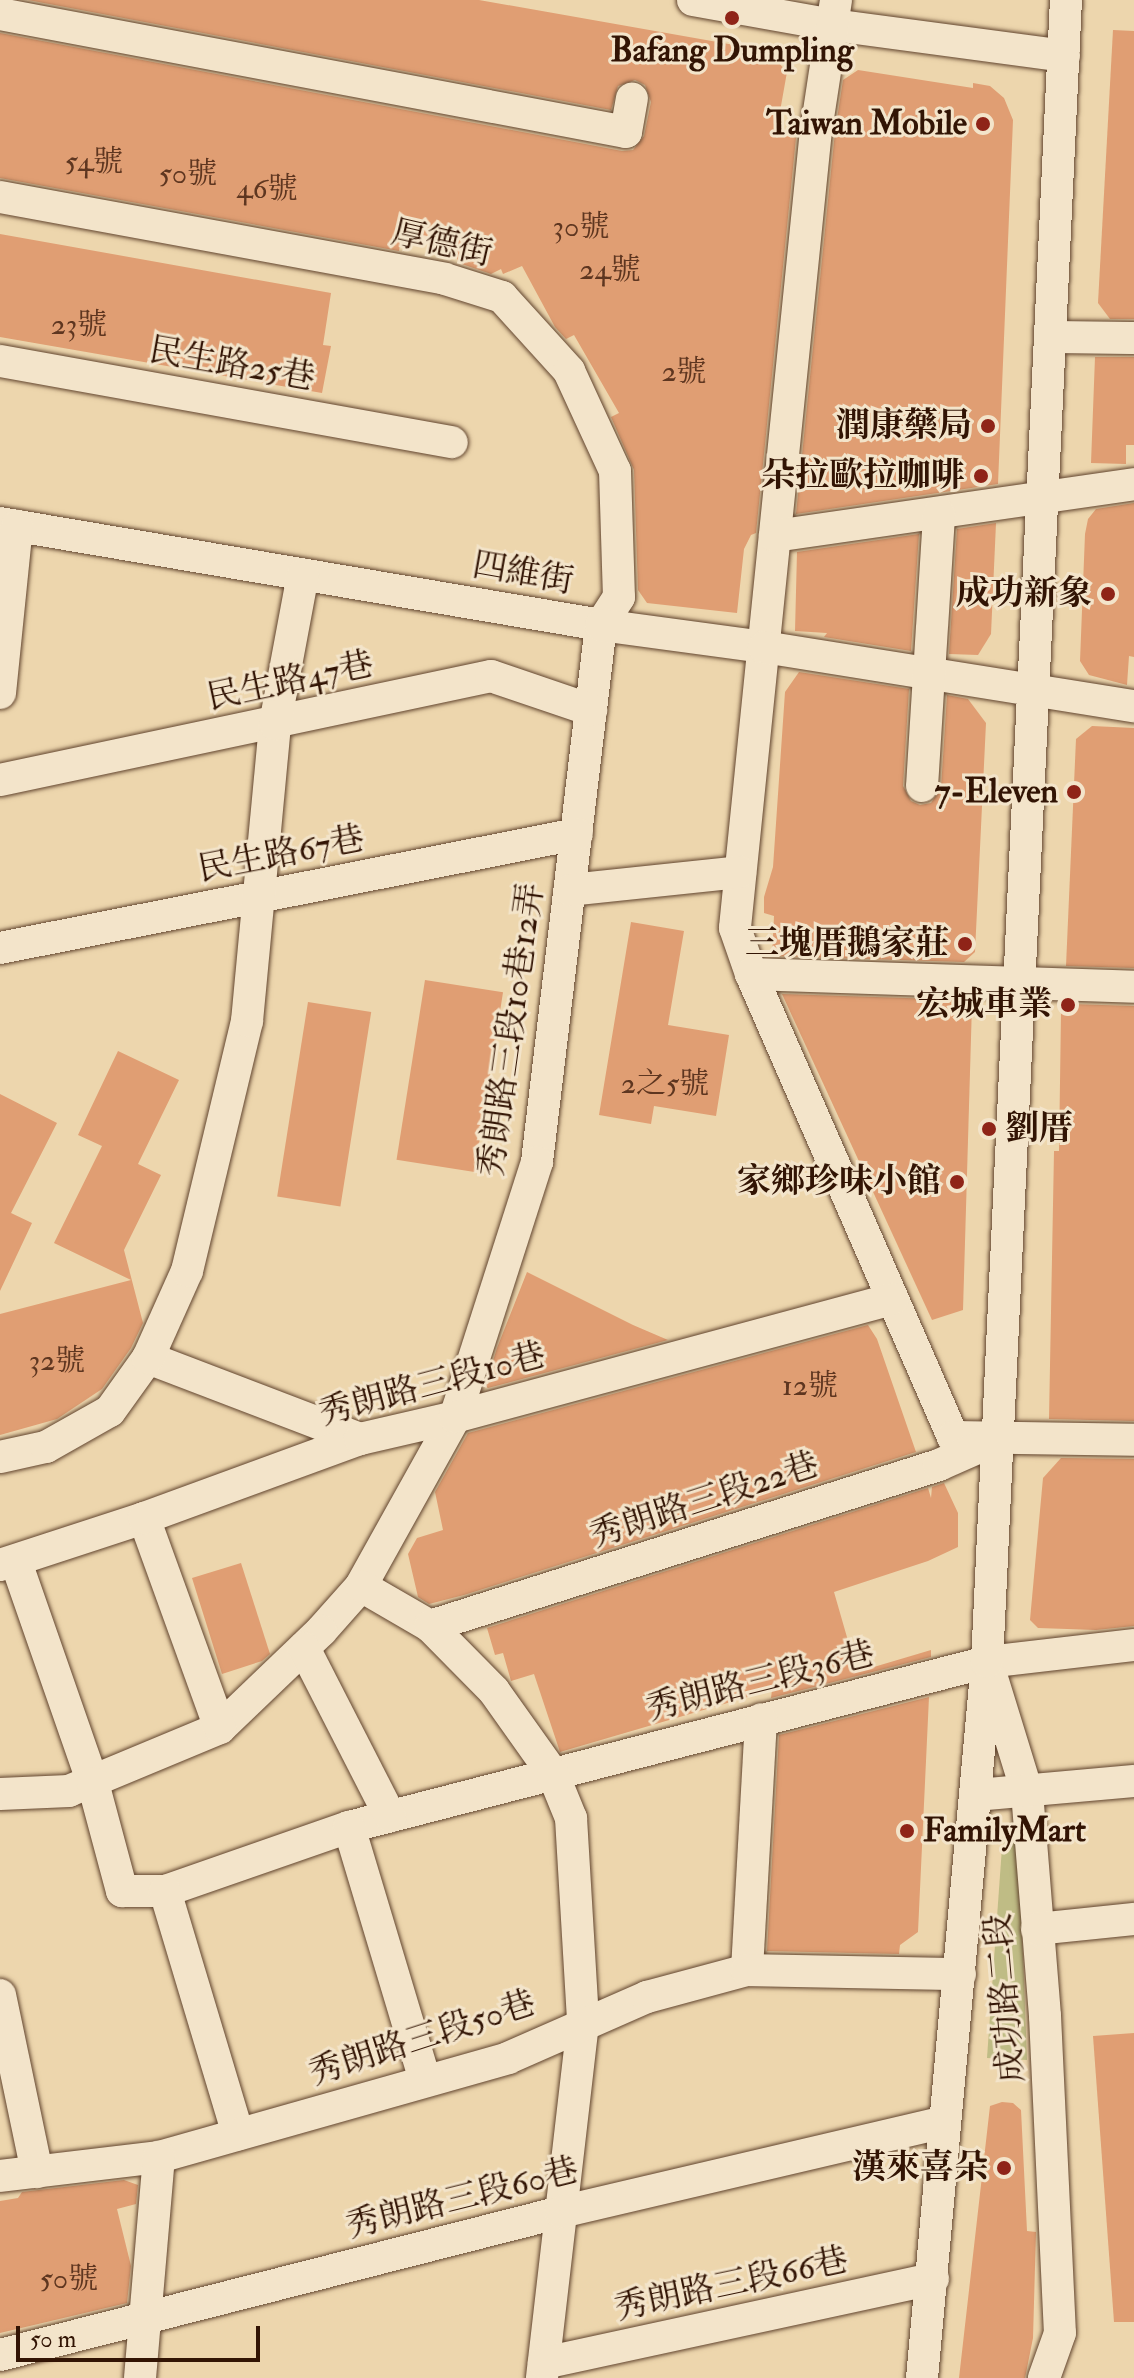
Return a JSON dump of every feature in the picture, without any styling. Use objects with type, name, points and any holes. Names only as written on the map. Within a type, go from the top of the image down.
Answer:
[{"type":"street","points":[[693,0],[834,12],[1064,56]]},
{"type":"street","points":[[922,2378],[987,1662],[1066,0]]},
{"type":"street","points":[[834,12],[816,130],[735,928],[751,974],[953,1437],[1134,1440]]},
{"type":"street","points":[[0,14],[626,132],[632,99]]},
{"type":"street","name":"厚德街","points":[[0,197],[445,279],[502,297],[569,371],[615,471],[619,597],[601,625]]},
{"type":"street","points":[[1052,337],[1134,338]]},
{"type":"street","name":"民生路25巷","points":[[0,361],[452,442]]},
{"type":"street","points":[[775,536],[1134,484]]},
{"type":"street","points":[[922,786],[939,514]]},
{"type":"street","points":[[0,693],[8,524]]},
{"type":"street","name":"四維街","points":[[8,524],[601,625],[764,647],[1134,706]]},
{"type":"street","points":[[0,1457],[46,1447],[110,1411],[148,1358],[187,1271],[247,1021],[256,898],[275,724],[303,575]]},
{"type":"street","name":"秀朗路三段10巷12弄","points":[[220,1728],[304,1648],[361,1586],[455,1417],[537,1162],[601,625]]},
{"type":"street","name":"民生路47巷","points":[[0,780],[491,676],[591,710]]},
{"type":"street","name":"民生路67巷","points":[[0,948],[577,834]]},
{"type":"street","points":[[570,890],[740,872]]},
{"type":"street","points":[[751,974],[1134,987]]},
{"type":"street","name":"秀朗路三段10巷","points":[[8,1563],[144,1518],[360,1439],[455,1417],[892,1299]]},
{"type":"street","points":[[148,1358],[360,1439]]},
{"type":"street","name":"秀朗路三段22巷","points":[[430,1626],[939,1465],[998,1439]]},
{"type":"street","points":[[0,1794],[69,1791],[220,1728],[144,1518]]},
{"type":"street","points":[[8,1563],[93,1783]]},
{"type":"street","points":[[361,1586],[430,1626],[494,1691],[553,1774],[571,1818],[583,2023],[543,2370]]},
{"type":"street","name":"秀朗路三段36巷","points":[[93,1783],[122,1891],[165,1891],[349,1827],[761,1719],[987,1662],[1134,1645]]},
{"type":"street","points":[[304,1648],[390,1816]]},
{"type":"street","name":"成功路二段","points":[[987,1662],[1027,1792],[1052,2119],[1060,2333],[1044,2378]]},
{"type":"street","points":[[747,1970],[761,1719]]},
{"type":"street","points":[[977,1795],[1134,1781]]},
{"type":"street","points":[[349,1827],[425,2081]]},
{"type":"street","points":[[165,1891],[238,2134]]},
{"type":"street","points":[[1037,1929],[1134,1919]]},
{"type":"street","name":"秀朗路三段50巷","points":[[0,2176],[159,2157],[508,2058],[647,1997],[747,1970],[960,1974]]},
{"type":"street","points":[[0,1995],[37,2172]]},
{"type":"street","name":"秀朗路三段60巷","points":[[0,2355],[561,2212],[944,2122]]},
{"type":"street","points":[[140,2378],[159,2157]]},
{"type":"street","name":"秀朗路三段66巷","points":[[543,2370],[933,2279]]},
{"type":"shaded area","points":[[1012,1837],[1019,1847],[1027,2060],[987,2058],[1002,1847],[1006,1839]]},
{"type":"building","points":[[28,0],[479,0],[768,51],[787,72],[776,134],[796,138],[756,533],[751,535],[744,549],[737,613],[647,603],[638,590],[634,470],[611,417],[619,413],[574,335],[566,339],[555,327],[522,266],[503,274],[501,269],[491,274],[459,263],[452,247],[401,238],[399,251],[0,178],[0,33],[622,151],[633,150],[644,136],[651,102],[645,85],[635,80],[618,86],[611,110]]},
{"type":"building","points":[[1113,30],[1134,31],[1134,319],[1110,319],[1098,303]]},
{"type":"building","points":[[858,70],[973,88],[973,83],[990,86],[1004,98],[1013,120],[998,484],[796,514],[835,132],[843,80]]},
{"type":"building","points":[[0,234],[331,293],[323,345],[331,346],[322,393],[0,337]]},
{"type":"building","points":[[1095,357],[1134,357],[1134,445],[1126,445],[1126,464],[1091,463]]},
{"type":"building","name":"成功新象","points":[[1134,503],[1134,657],[1129,656],[1127,685],[1089,675],[1080,661],[1088,519],[1096,509]]},
{"type":"building","points":[[996,523],[991,634],[978,655],[949,654],[957,529]]},
{"type":"building","points":[[919,534],[911,651],[824,637],[827,633],[795,631],[797,552]]},
{"type":"building","points":[[799,672],[909,689],[903,786],[911,801],[920,805],[931,803],[941,788],[947,695],[968,699],[986,723],[975,952],[964,962],[772,956],[774,916],[764,913],[764,897],[773,867],[785,692]]},
{"type":"building","points":[[1092,726],[1134,728],[1134,968],[1066,966],[1076,739]]},
{"type":"building","points":[[631,922],[684,931],[668,1025],[729,1035],[716,1116],[654,1106],[651,1124],[599,1115]]},
{"type":"building","points":[[425,980],[503,992],[475,1172],[397,1160]]},
{"type":"building","points":[[782,994],[968,1000],[972,1004],[963,1310],[932,1320]]},
{"type":"building","points":[[308,1002],[371,1012],[340,1207],[277,1197]]},
{"type":"building","points":[[1070,1004],[1134,1006],[1134,1421],[1049,1419],[1054,1151],[1059,1151],[1061,1013]]},
{"type":"building","points":[[118,1051],[179,1080],[138,1164],[161,1175],[124,1250],[143,1323],[131,1348],[102,1389],[57,1419],[0,1435],[0,1314],[131,1280],[54,1243],[102,1146],[78,1135]]},
{"type":"building","points":[[0,1094],[57,1123],[11,1213],[32,1223],[0,1291]]},
{"type":"building","points":[[527,1272],[668,1340],[488,1388],[485,1386],[497,1348]]},
{"type":"building","points":[[868,1325],[877,1339],[916,1452],[464,1595],[429,1604],[418,1597],[408,1554],[417,1538],[443,1530],[435,1492],[468,1433]]},
{"type":"building","points":[[1061,1458],[1134,1459],[1134,1626],[1096,1630],[1038,1628],[1030,1620],[1043,1478]]},
{"type":"building","points":[[944,1483],[958,1513],[958,1547],[928,1561],[834,1592],[857,1672],[931,1650],[931,1657],[771,1698],[772,1690],[560,1752],[534,1674],[511,1681],[503,1653],[495,1655],[487,1628],[928,1488],[931,1498],[932,1487]]},
{"type":"building","points":[[241,1563],[270,1654],[262,1661],[222,1674],[192,1578]]},
{"type":"building","points":[[929,1697],[918,1932],[900,1945],[899,1954],[767,1951],[779,1735]]},
{"type":"building","points":[[1134,2033],[1134,2322],[1114,2322],[1093,2036]]},
{"type":"building","points":[[1002,2102],[1013,2103],[1021,2110],[1027,2231],[1036,2232],[1033,2338],[1025,2378],[959,2378],[990,2106]]},
{"type":"building","points":[[124,2180],[138,2185],[136,2204],[117,2209],[131,2266],[127,2303],[0,2333],[0,2201],[18,2198],[22,2192]]},
{"type":"place","name":"Bafang Dumpling","points":[[732,18]]},
{"type":"place","name":"Taiwan Mobile","points":[[983,124]]},
{"type":"place","name":"潤康藥局","points":[[988,426]]},
{"type":"place","name":"朵拉歐拉咖啡","points":[[981,476]]},
{"type":"place","name":"成功新象","points":[[1108,594]]},
{"type":"place","name":"7-Eleven","points":[[1074,792]]},
{"type":"place","name":"三塊厝鵝家莊","points":[[965,944]]},
{"type":"place","name":"宏城車業","points":[[1068,1005]]},
{"type":"place","name":"劉厝","points":[[989,1129]]},
{"type":"place","name":"家鄉珍味小館","points":[[957,1182]]},
{"type":"place","name":"FamilyMart","points":[[907,1831]]},
{"type":"place","name":"漢來喜朵","points":[[1004,2168]]}]
